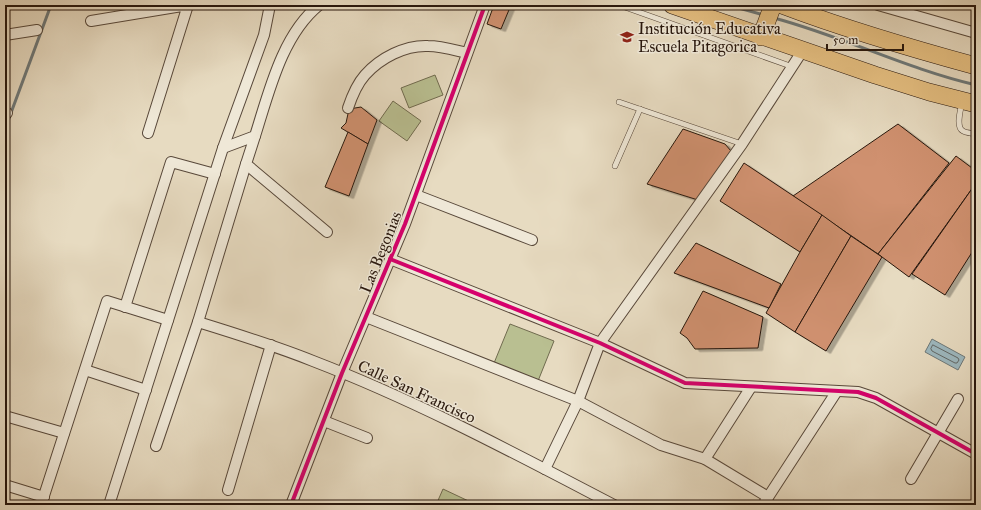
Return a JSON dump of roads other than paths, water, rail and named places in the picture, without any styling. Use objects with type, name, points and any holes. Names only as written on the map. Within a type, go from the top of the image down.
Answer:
[{"type":"main road","points":[[672,5],[761,37],[894,81],[972,104]]},
{"type":"main road","points":[[761,37],[774,5]]},
{"type":"main road","points":[[782,5],[889,41],[976,66]]},
{"type":"street","points":[[91,21],[188,5],[148,133]]},
{"type":"street","points":[[109,505],[223,148],[264,35],[270,5]]},
{"type":"street","points":[[156,446],[198,322],[254,136],[284,50],[297,30],[320,5]]},
{"type":"street","name":"Las Begonias","points":[[291,505],[342,373],[416,194],[485,5]]},
{"type":"street","points":[[878,5],[976,33]]},
{"type":"street","points":[[5,35],[37,30]]},
{"type":"street","points":[[348,108],[352,95],[364,76],[376,65],[395,53],[412,48],[427,46],[442,47],[467,53]]},
{"type":"street","points":[[545,469],[578,401],[600,343],[742,144],[803,50]]},
{"type":"street","points":[[223,148],[254,136]]},
{"type":"street","points":[[126,307],[170,162],[215,174]]},
{"type":"street","points":[[246,164],[327,232]]},
{"type":"street","points":[[416,194],[532,240]]},
{"type":"street","points":[[390,259],[600,343],[685,383],[858,392],[876,398],[976,454]]},
{"type":"street","points":[[5,485],[42,501],[107,301],[168,320]]},
{"type":"street","points":[[366,317],[578,401],[661,445],[705,459],[765,501],[837,391]]},
{"type":"street","name":"Calle San Francisco","points":[[198,322],[271,345],[342,373],[416,405],[614,505]]},
{"type":"street","points":[[228,490],[271,345]]},
{"type":"street","points":[[85,370],[146,390]]},
{"type":"street","points":[[705,459],[751,387]]},
{"type":"street","points":[[911,479],[958,399]]},
{"type":"street","points":[[5,416],[64,433]]},
{"type":"street","points":[[324,421],[367,438]]},
{"type":"lane","points":[[619,5],[793,67]]},
{"type":"lane","points":[[619,102],[742,144]]},
{"type":"lane","points":[[972,104],[958,125],[963,131],[976,134]]},
{"type":"lane","points":[[615,166],[640,109]]},
{"type":"water","points":[[932,339],[965,357],[958,370],[925,352]]},
{"type":"waterway","points":[[5,129],[51,5]]},
{"type":"waterway","points":[[728,5],[764,15]]},
{"type":"waterway","points":[[774,18],[825,34],[900,62],[976,85]]},
{"type":"place","name":"Institución Educativa Escuela Pitagorica","points":[[627,37]]}]
